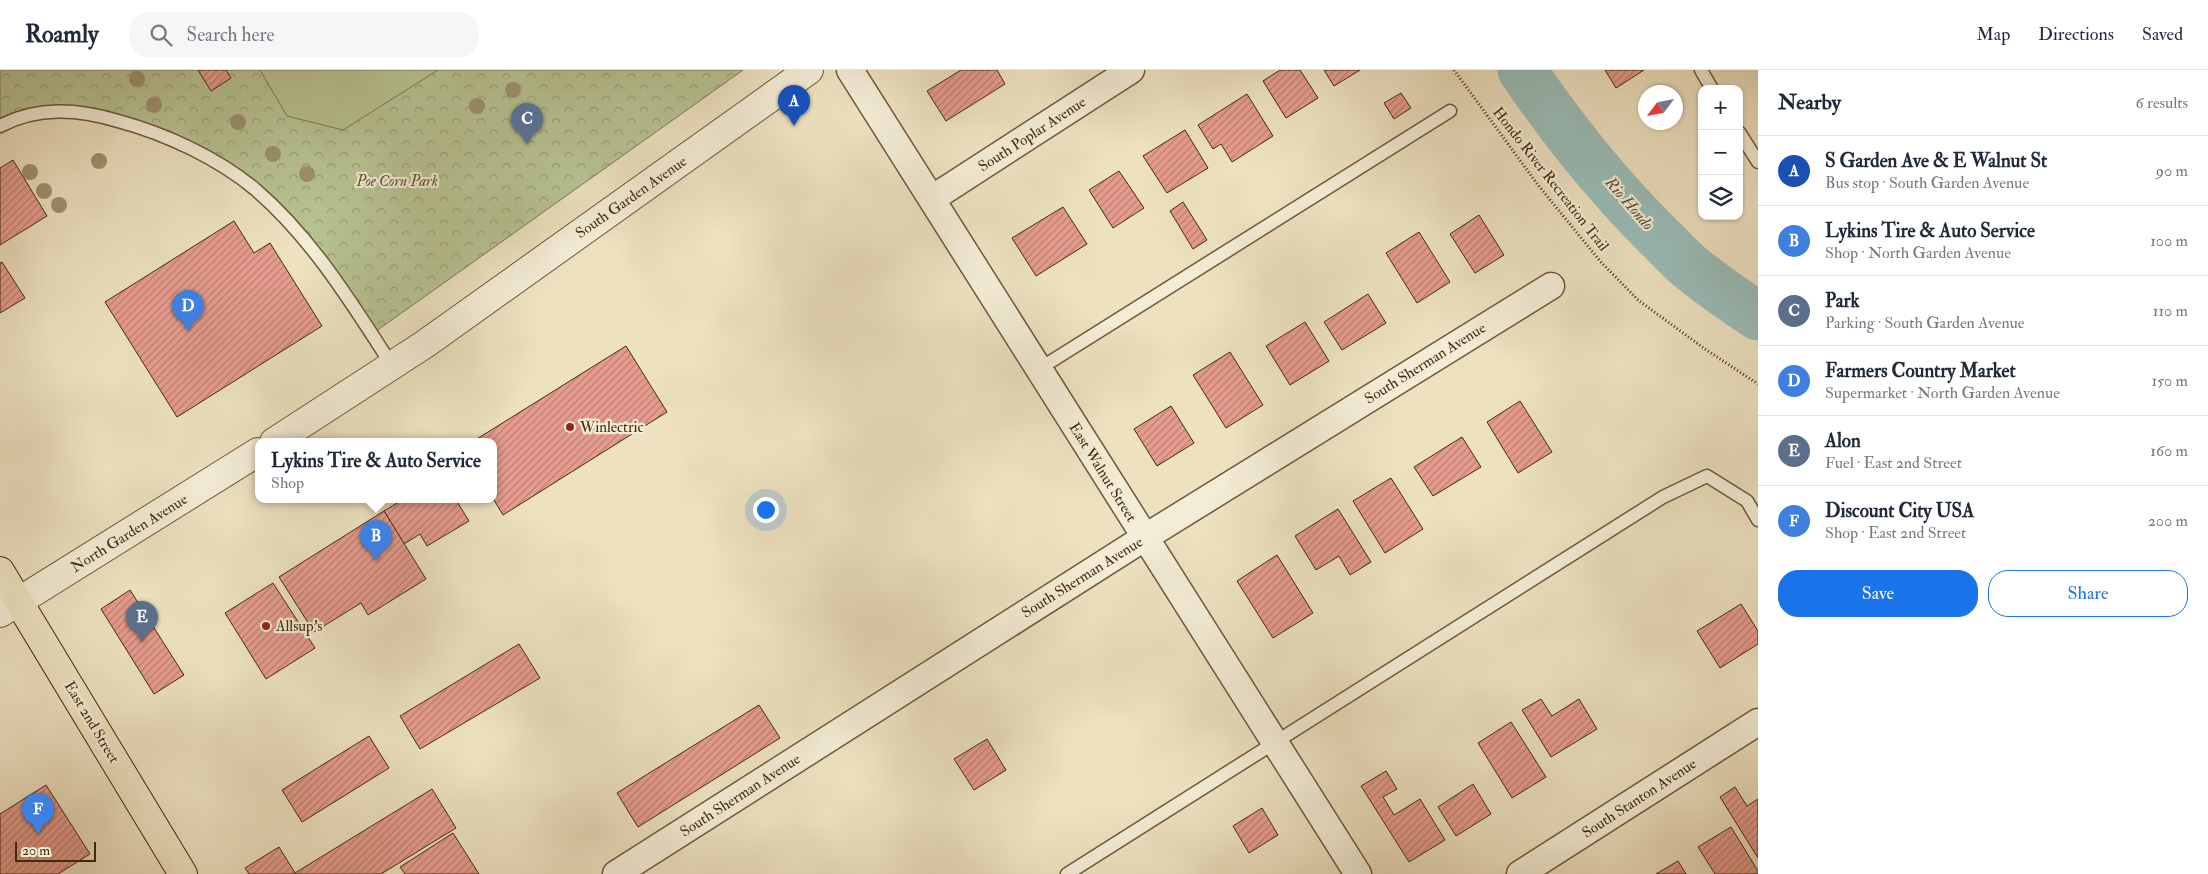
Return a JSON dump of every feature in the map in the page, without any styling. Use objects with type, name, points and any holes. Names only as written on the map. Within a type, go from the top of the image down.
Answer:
[{"type":"main road","name":"East 2nd Street","points":[[0,571],[10,607],[183,874]]},
{"type":"street","name":"South Garden Avenue","points":[[393,367],[809,70]]},
{"type":"street","name":"East Walnut Street","points":[[850,70],[1358,874]]},
{"type":"street","name":"South Poplar Avenue","points":[[932,198],[1131,70]]},
{"type":"street","name":"South Sherman Avenue","points":[[616,874],[1144,538],[1551,286]]},
{"type":"street","points":[[280,438],[393,367]]},
{"type":"street","name":"North Garden Avenue","points":[[10,607],[255,454]]},
{"type":"street","name":"South Stanton Avenue","points":[[1520,874],[1758,722]]},
{"type":"lane","points":[[1701,70],[1710,85]]},
{"type":"lane","points":[[1039,369],[1450,110]]},
{"type":"lane","points":[[0,126],[29,114],[50,111],[77,112],[132,124],[166,138],[212,161],[255,189],[296,230],[354,308],[393,367]]},
{"type":"lane","points":[[1743,138],[1758,162]]},
{"type":"lane","points":[[1067,874],[1664,497],[1706,476],[1747,501],[1758,520]]},
{"type":"path","name":"Hondo River Recreation Trail","points":[[1454,70],[1538,185],[1600,261],[1638,300],[1705,350],[1758,384]]},
{"type":"green space","name":"Poe Corn Park","points":[[0,70],[743,70],[372,334],[269,202],[186,147],[77,111],[0,127]]},
{"type":"green space","points":[[260,70],[438,70],[343,130],[287,116]]},
{"type":"building","points":[[198,70],[226,70],[231,78],[211,91]]},
{"type":"building","points":[[961,70],[997,70],[1005,84],[946,121],[927,91]]},
{"type":"building","points":[[1280,70],[1300,70],[1318,98],[1286,118],[1263,81]]},
{"type":"building","points":[[1324,70],[1360,70],[1334,86]]},
{"type":"building","points":[[1605,70],[1644,70],[1616,88]]},
{"type":"building","points":[[1401,93],[1411,108],[1394,119],[1384,103]]},
{"type":"building","points":[[1247,94],[1273,136],[1232,162],[1221,144],[1213,149],[1198,125]]},
{"type":"building","points":[[1185,130],[1208,168],[1167,193],[1143,156]]},
{"type":"building","points":[[13,160],[47,216],[0,245],[0,168]]},
{"type":"building","points":[[1119,171],[1144,208],[1113,228],[1089,190]]},
{"type":"building","points":[[1183,202],[1207,240],[1193,249],[1170,211]]},
{"type":"building","points":[[1063,207],[1087,244],[1036,276],[1012,238]]},
{"type":"building","points":[[1479,215],[1504,255],[1475,273],[1450,234]]},
{"type":"building","points":[[234,221],[254,253],[270,243],[322,326],[177,417],[105,302]]},
{"type":"building","points":[[1419,232],[1450,282],[1417,303],[1386,253]]},
{"type":"building","points":[[2,262],[25,298],[0,313],[0,263]]},
{"type":"building","points":[[1368,294],[1386,323],[1342,350],[1324,322]]},
{"type":"building","points":[[1305,322],[1329,361],[1290,385],[1266,346]]},
{"type":"building","name":"Winlectric","points":[[626,346],[667,412],[503,515],[496,503],[497,438],[478,438]]},
{"type":"building","points":[[1230,352],[1263,405],[1226,428],[1193,375]]},
{"type":"building","points":[[1520,401],[1552,452],[1518,473],[1487,422]]},
{"type":"building","points":[[1171,406],[1194,443],[1157,466],[1134,429]]},
{"type":"building","points":[[1462,437],[1481,467],[1433,496],[1414,467]]},
{"type":"building","points":[[1391,478],[1423,529],[1385,553],[1353,501]]},
{"type":"building","points":[[397,503],[458,503],[469,521],[427,546],[420,534],[404,544],[384,511]]},
{"type":"building","points":[[1338,509],[1371,562],[1350,575],[1339,556],[1316,570],[1295,536]]},
{"type":"building","points":[[384,511],[426,579],[368,615],[361,603],[314,632],[279,577]]},
{"type":"building","points":[[1277,555],[1313,613],[1273,638],[1237,581]]},
{"type":"building","points":[[273,583],[315,648],[266,679],[225,613]]},
{"type":"building","points":[[130,590],[184,675],[154,694],[101,609]]},
{"type":"building","points":[[1741,604],[1758,631],[1758,644],[1720,668],[1697,631]]},
{"type":"building","points":[[519,644],[540,678],[420,749],[400,716]]},
{"type":"building","points":[[1541,699],[1552,716],[1579,699],[1597,729],[1551,757],[1522,710]]},
{"type":"building","points":[[759,705],[780,738],[638,827],[617,793]]},
{"type":"building","points":[[1511,722],[1546,777],[1512,798],[1478,743]]},
{"type":"building","points":[[369,736],[389,768],[302,822],[282,790]]},
{"type":"building","points":[[987,739],[1006,770],[974,790],[954,759]]},
{"type":"building","points":[[1386,771],[1397,789],[1383,797],[1394,815],[1420,799],[1445,840],[1409,862],[1361,786]]},
{"type":"building","points":[[1473,784],[1491,814],[1456,836],[1438,807]]},
{"type":"building","points":[[46,785],[90,854],[58,874],[0,874],[0,814]]},
{"type":"building","points":[[1735,787],[1747,806],[1758,799],[1758,858],[1720,797]]},
{"type":"building","points":[[432,789],[456,828],[381,874],[249,874],[245,868],[279,847],[295,873]]},
{"type":"building","points":[[1262,808],[1278,835],[1249,853],[1233,826]]},
{"type":"building","points":[[1731,827],[1758,874],[1715,874],[1698,847]]},
{"type":"building","points":[[453,833],[479,874],[405,874],[400,867]]},
{"type":"building","points":[[1678,861],[1686,874],[1656,874]]},
{"type":"waterway","name":"Rio Hondo","points":[[1522,70],[1586,156],[1638,216],[1690,267],[1758,316]]},
{"type":"place","name":"S Garden Ave & E Walnut St","points":[[794,126]]},
{"type":"place","name":"Park","points":[[527,144]]},
{"type":"place","name":"Farmers Country Market","points":[[188,331]]},
{"type":"place","name":"Winlectric","points":[[570,427]]},
{"type":"place","name":"Lykins Tire & Auto Service","points":[[376,561]]},
{"type":"place","name":"Allsup’s","points":[[266,626]]},
{"type":"place","name":"Alon","points":[[142,642]]},
{"type":"place","name":"Discount City USA","points":[[38,834]]}]
